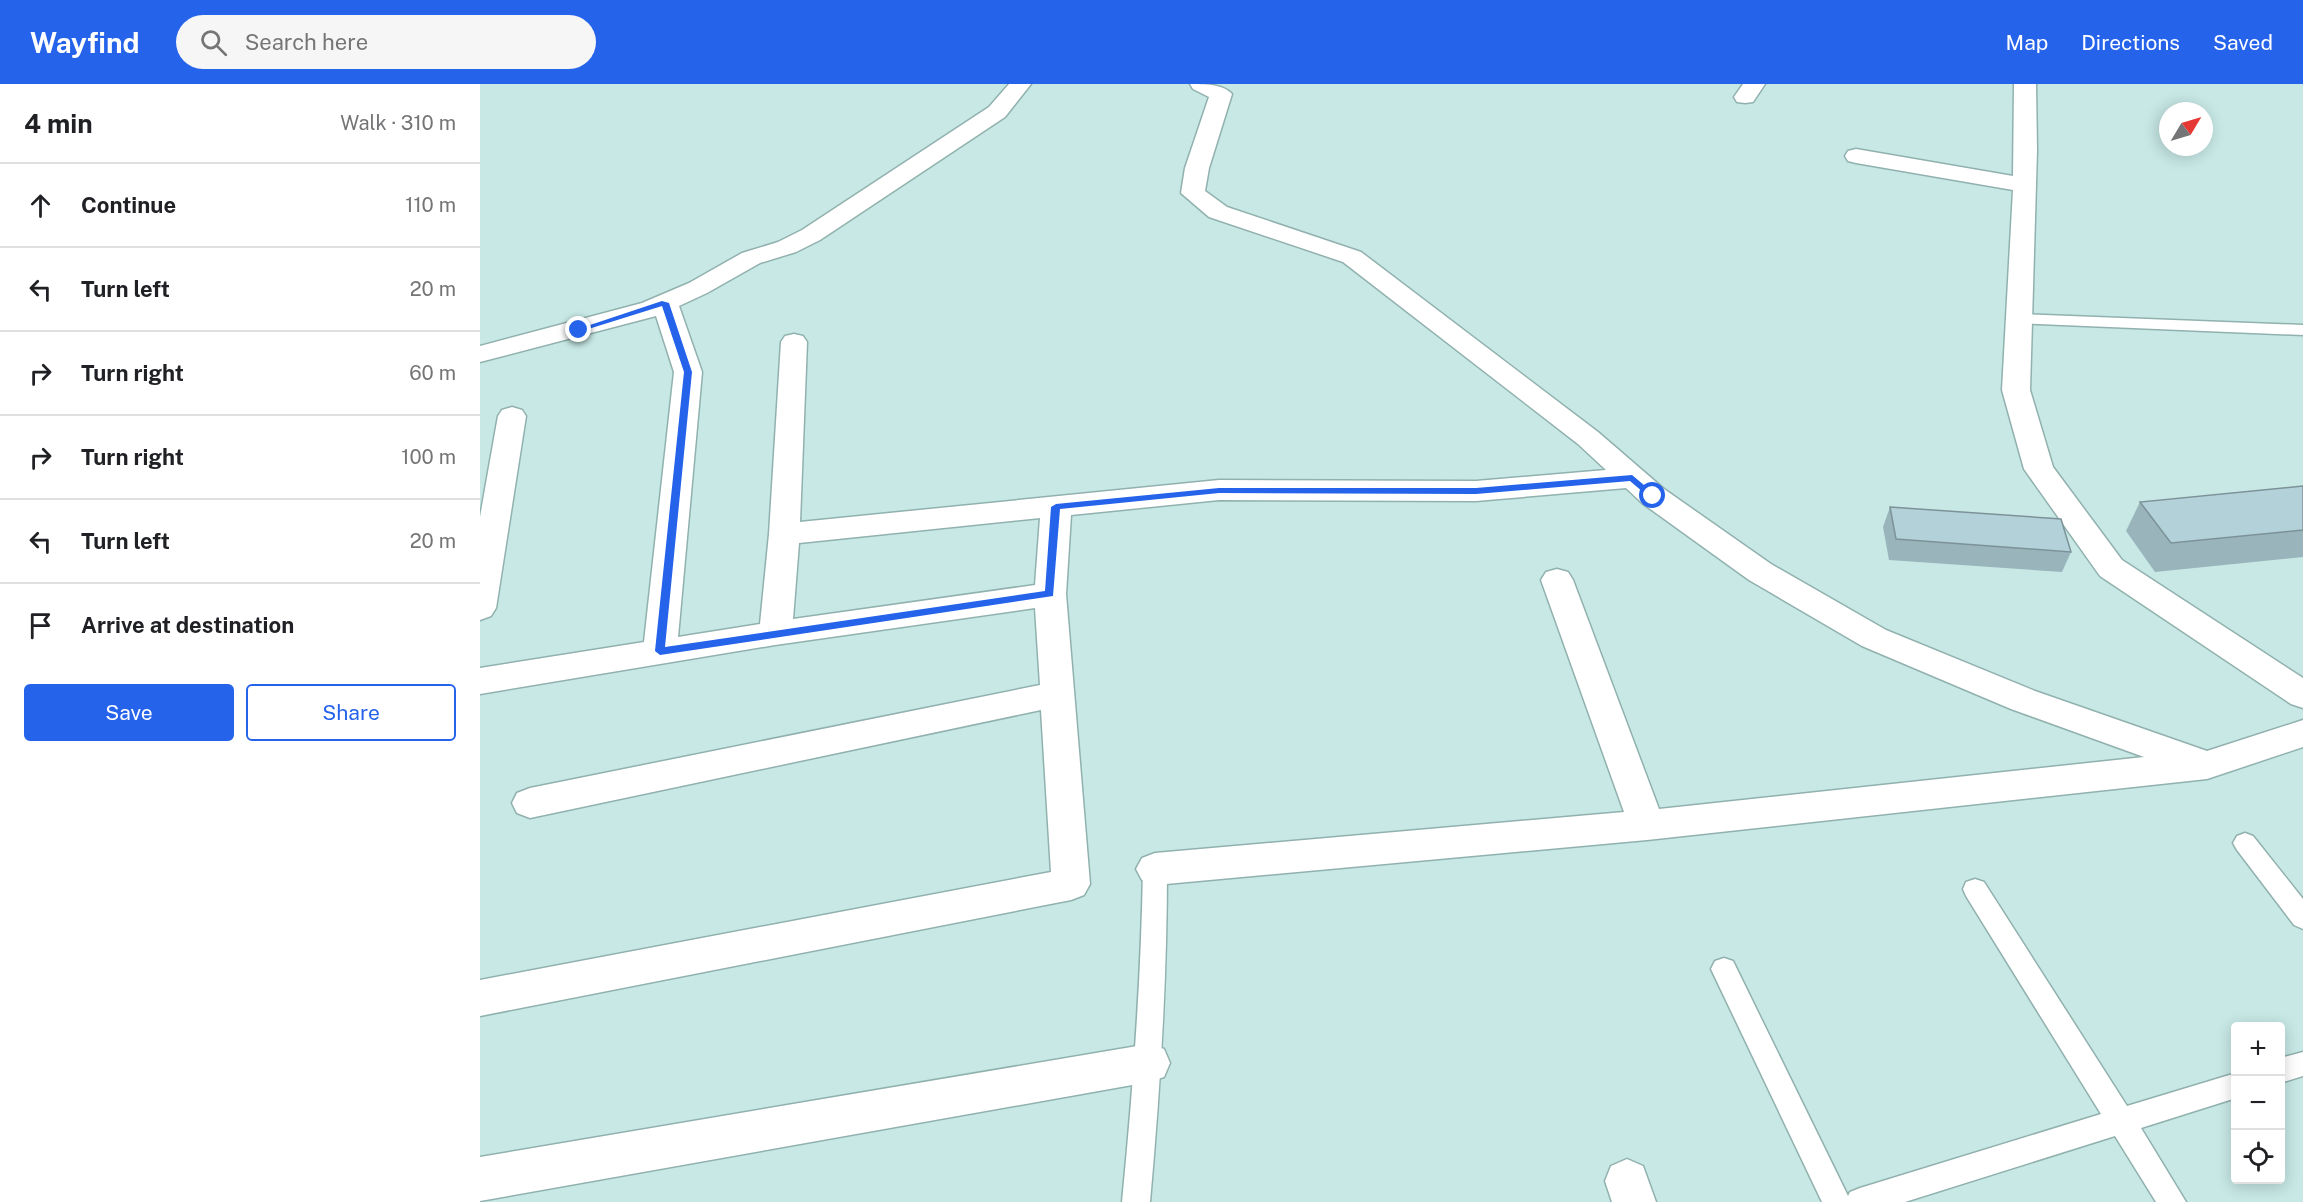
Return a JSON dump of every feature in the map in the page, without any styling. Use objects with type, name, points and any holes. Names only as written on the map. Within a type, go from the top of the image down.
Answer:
[{"type":"street","points":[[480,354],[579,330],[665,303],[698,288],[751,258],[787,247],[811,235],[997,112],[1020,84]]},
{"type":"street","points":[[1201,84],[1221,94],[1197,168],[1193,193],[1218,212],[1352,257],[1578,430],[1653,496],[1760,572],[1874,638],[2023,700],[2207,765]]},
{"type":"street","points":[[2025,84],[2024,185],[2016,390],[2038,469],[2111,568],[2303,694]]},
{"type":"street","points":[[1856,156],[2024,185]]},
{"type":"street","points":[[660,651],[688,372],[665,303]]},
{"type":"street","points":[[775,633],[784,534],[794,342]]},
{"type":"street","points":[[480,608],[487,527],[512,416]]},
{"type":"street","points":[[784,534],[1219,490],[1476,491],[1632,478]]},
{"type":"street","points":[[480,998],[1071,884],[1050,594],[1056,507]]},
{"type":"street","points":[[1557,580],[1647,825]]},
{"type":"street","points":[[480,681],[775,633],[1050,594]]},
{"type":"street","points":[[530,803],[1057,694]]},
{"type":"street","points":[[1155,869],[1647,825],[2207,765],[2303,734]]},
{"type":"street","points":[[480,1179],[1149,1063]]},
{"type":"lane","points":[[2019,319],[2303,330]]},
{"type":"lane","points":[[2245,843],[2303,918]]},
{"type":"lane","points":[[1136,1202],[1149,1063],[1154,970],[1155,869]]},
{"type":"lane","points":[[1975,889],[2172,1202]]},
{"type":"lane","points":[[1724,969],[1837,1202]]},
{"type":"lane","points":[[2285,1069],[2303,1064]]},
{"type":"lane","points":[[1860,1202],[2231,1086]]},
{"type":"building","points":[[2303,486],[2303,530],[2171,543],[2140,502]]},
{"type":"building","points":[[1890,507],[2061,519],[2071,552],[1896,539]]},
{"type":"route","points":[[579,330],[665,303],[688,372],[660,651],[1050,594],[1056,507],[1219,490],[1476,491],[1632,478],[1653,496]]}]
